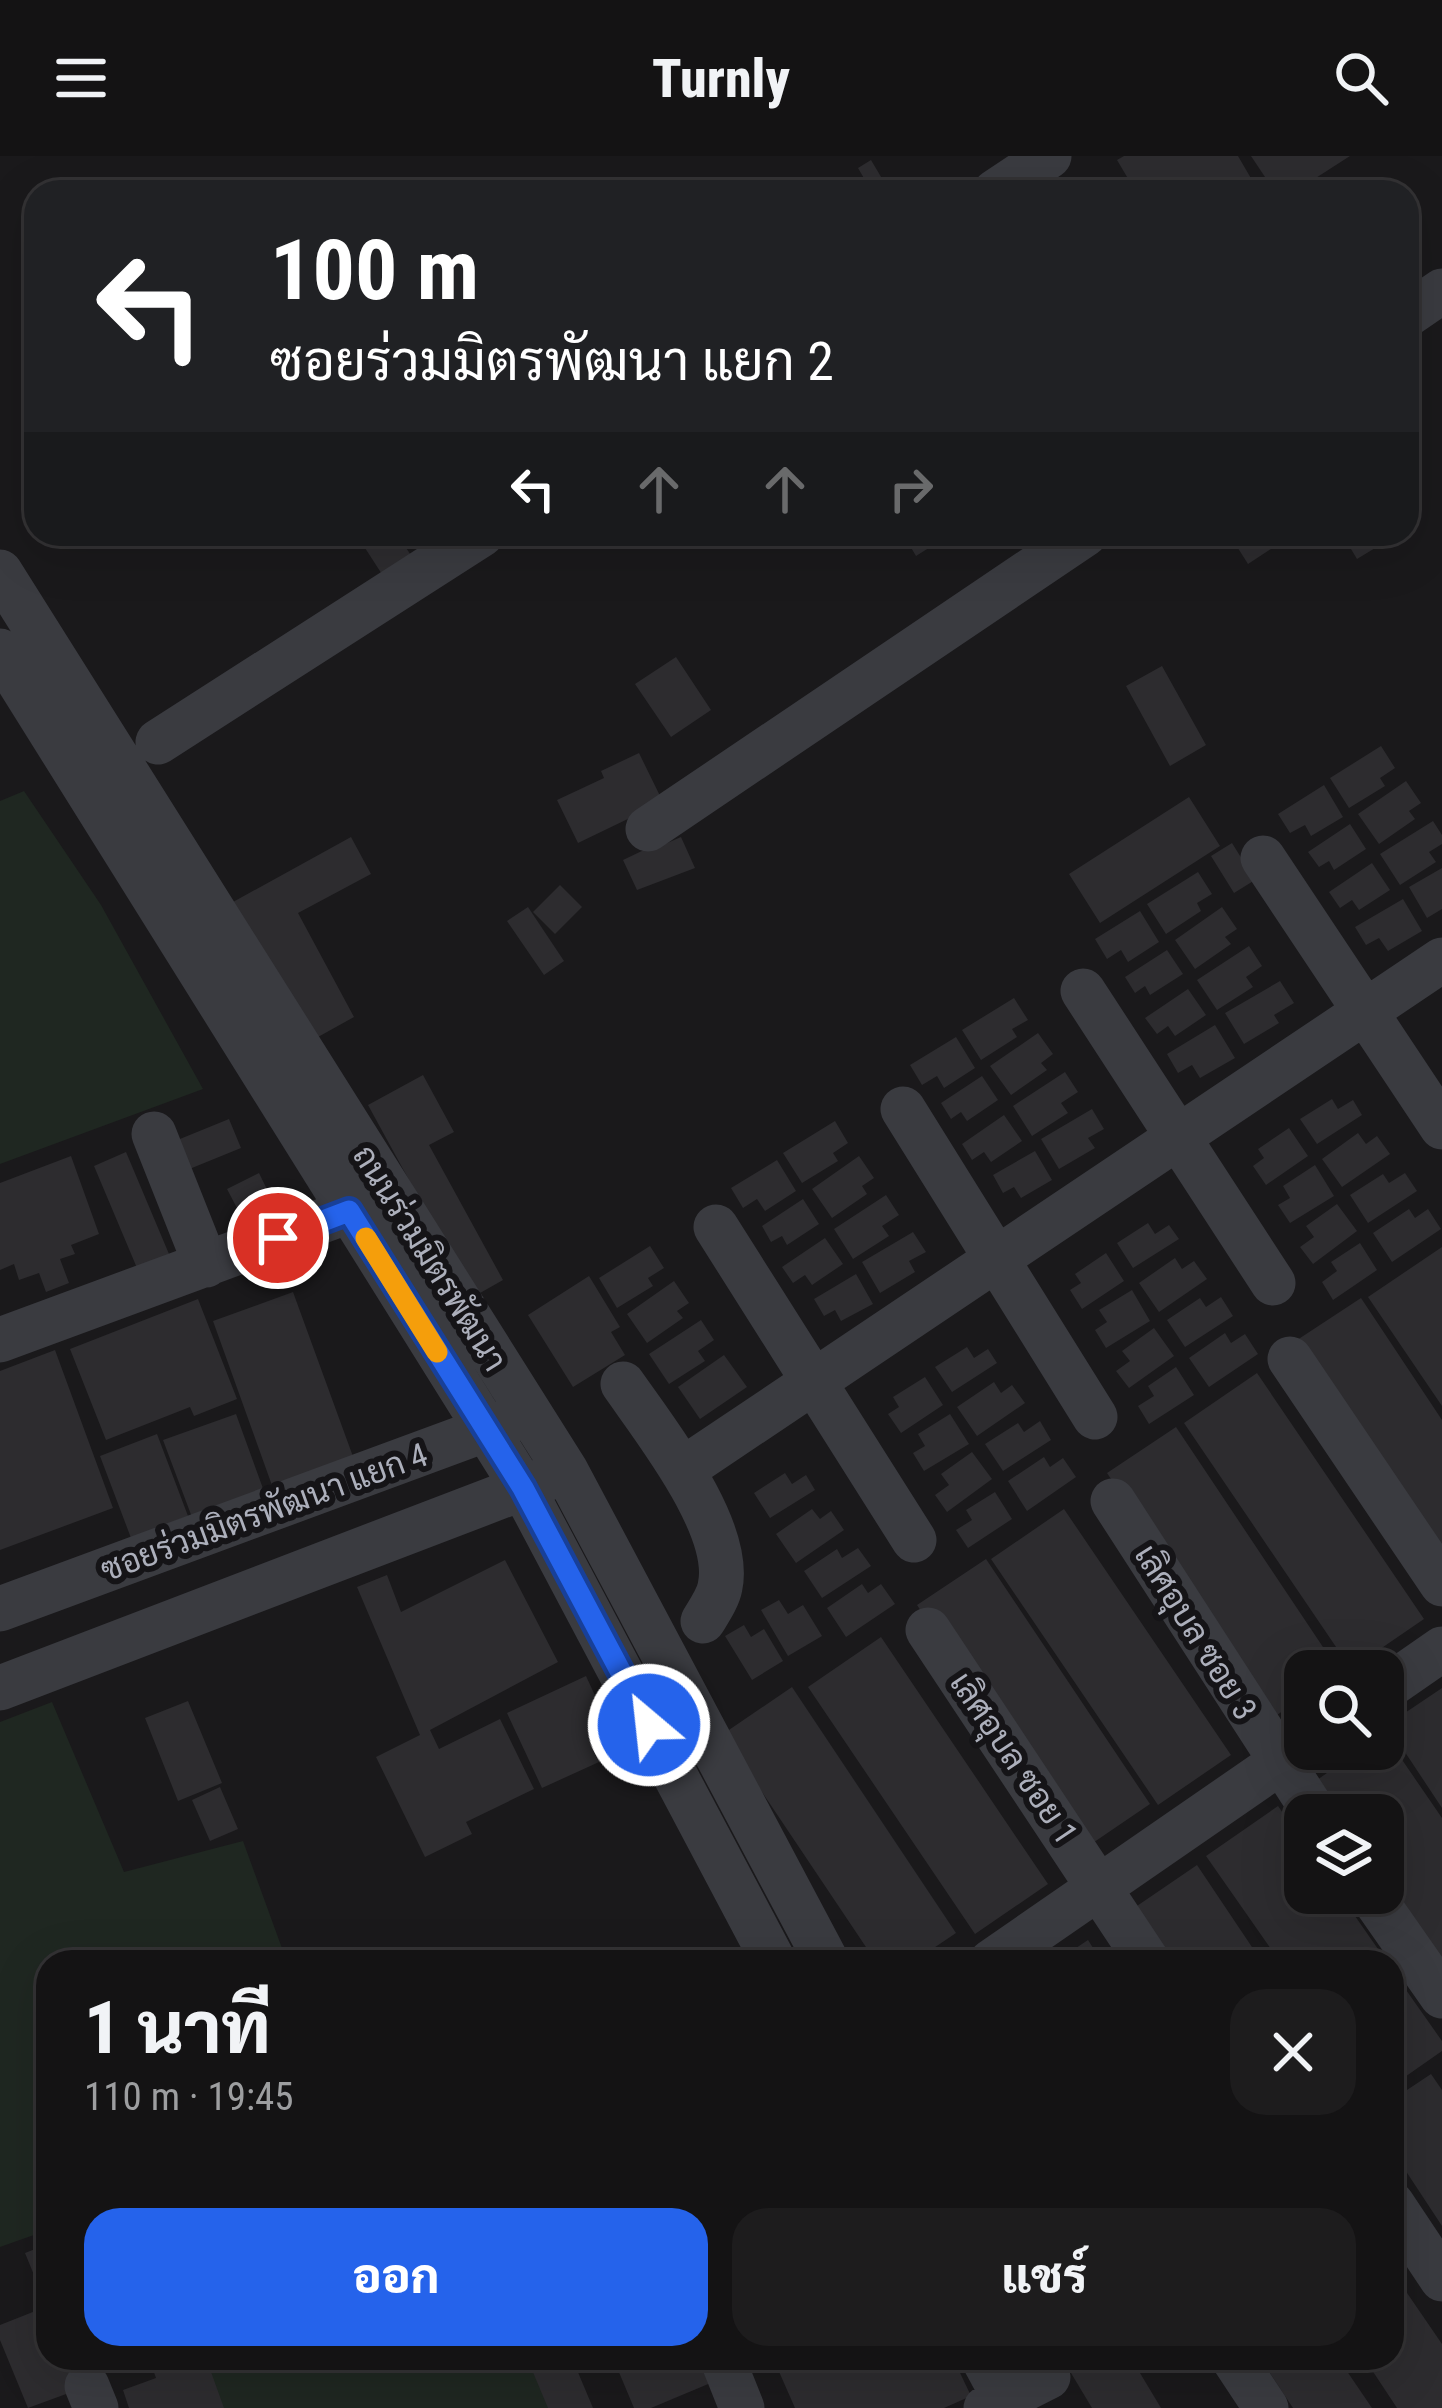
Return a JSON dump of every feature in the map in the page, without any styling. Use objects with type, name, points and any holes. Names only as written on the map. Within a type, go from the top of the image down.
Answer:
[{"type":"street","points":[[1013,180],[1049,156]]},
{"type":"street","points":[[158,742],[463,546]]},
{"type":"street","points":[[648,829],[1067,546]]},
{"type":"street","name":"ถนนร่วมมิตรพัฒนา","points":[[0,572],[566,1471],[821,1950]]},
{"type":"street","name":"ถนนร่วมมิตรพัฒนา","points":[[0,651],[523,1488],[768,1950]]},
{"type":"street","points":[[1263,858],[1442,1126]]},
{"type":"street","points":[[682,1470],[1442,960]]},
{"type":"street","points":[[1083,992],[1273,1283]]},
{"type":"street","points":[[903,1109],[1095,1417]]},
{"type":"street","points":[[154,1135],[206,1265]]},
{"type":"street","points":[[0,1340],[349,1211]]},
{"type":"street","points":[[716,1227],[914,1540]]},
{"type":"street","points":[[1290,1359],[1442,1584]]},
{"type":"street","points":[[623,1384],[704,1506],[721,1586],[704,1621]]},
{"type":"street","name":"ซอยร่วมมิตรพัฒนา แยก 4","points":[[0,1609],[528,1414]]},
{"type":"street","points":[[0,1688],[566,1471]]},
{"type":"street","name":"เลิศอุบล ซอย 3","points":[[1113,1501],[1284,1743]]},
{"type":"street","name":"เลิศอุบล ซอย 1","points":[[928,1630],[1140,1950]]},
{"type":"street","points":[[1404,1675],[1442,1649]]},
{"type":"street","points":[[1009,1950],[1284,1760]]},
{"type":"street","points":[[1385,1914],[1442,1996]]},
{"type":"street","points":[[1404,2222],[1442,2278]]},
{"type":"street","points":[[727,2370],[742,2408]]},
{"type":"street","points":[[987,2370],[1000,2405],[1051,2381]]},
{"type":"street","points":[[1241,2370],[1266,2408]]},
{"type":"shaded area","points":[[24,791],[101,905],[203,1089],[0,1164],[0,801]]},
{"type":"shaded area","points":[[52,1702],[124,1872],[243,1841],[283,1950],[36,1950],[36,2234],[0,2247],[0,1722]]},
{"type":"shaded area","points":[[195,2370],[535,2370],[550,2408],[209,2408]]},
{"type":"building","points":[[1124,156],[1238,156],[1252,180],[1129,180],[1117,160]]},
{"type":"building","points":[[1251,156],[1350,156],[1313,180],[1267,180]]},
{"type":"building","points":[[871,160],[883,180],[865,180],[858,168]]},
{"type":"building","points":[[364,546],[405,546],[416,563],[387,582]]},
{"type":"building","points":[[910,546],[932,546],[916,556]]},
{"type":"building","points":[[1237,546],[1275,546],[1248,564]]},
{"type":"building","points":[[1349,546],[1378,546],[1357,559]]},
{"type":"building","points":[[676,657],[711,710],[671,737],[635,684]]},
{"type":"building","points":[[1162,666],[1206,745],[1170,766],[1126,686]]},
{"type":"building","points":[[1381,746],[1395,768],[1380,778],[1385,786],[1349,808],[1330,778]]},
{"type":"building","points":[[639,753],[663,802],[578,843],[557,800],[604,778],[601,771]]},
{"type":"building","points":[[1406,781],[1421,803],[1409,811],[1415,819],[1379,844],[1358,814]]},
{"type":"building","points":[[1324,785],[1343,817],[1311,836],[1305,825],[1290,833],[1278,814]]},
{"type":"building","points":[[1189,797],[1220,846],[1100,923],[1069,874]]},
{"type":"building","points":[[1433,821],[1442,835],[1442,844],[1429,852],[1436,862],[1400,885],[1380,854]]},
{"type":"building","points":[[1350,824],[1366,849],[1334,870],[1329,861],[1319,867],[1308,852]]},
{"type":"building","points":[[661,834],[665,844],[681,837],[695,868],[637,890],[623,860],[646,849]]},
{"type":"building","points":[[351,837],[371,874],[298,913],[354,1017],[309,1042],[233,902]]},
{"type":"building","points":[[1232,843],[1255,880],[1234,893],[1211,856]]},
{"type":"building","points":[[1372,863],[1390,890],[1359,910],[1352,900],[1340,908],[1329,892]]},
{"type":"building","points":[[1442,868],[1442,909],[1427,918],[1409,887]]},
{"type":"building","points":[[1198,872],[1212,894],[1197,903],[1201,911],[1166,934],[1147,904]]},
{"type":"building","points":[[560,885],[582,907],[555,934],[533,912]]},
{"type":"building","points":[[1403,899],[1422,931],[1388,951],[1379,938],[1366,945],[1355,927]]},
{"type":"building","points":[[528,907],[564,961],[544,975],[507,921]]},
{"type":"building","points":[[1222,907],[1237,929],[1225,937],[1231,944],[1195,969],[1175,940]]},
{"type":"building","points":[[1140,911],[1159,942],[1128,962],[1121,950],[1107,959],[1095,939]]},
{"type":"building","points":[[1249,946],[1262,966],[1246,977],[1253,987],[1217,1010],[1197,980]]},
{"type":"building","points":[[1167,950],[1183,974],[1150,995],[1145,986],[1135,993],[1125,977]]},
{"type":"building","points":[[1280,981],[1294,1003],[1274,1015],[1279,1023],[1244,1044],[1225,1013]]},
{"type":"building","points":[[1188,989],[1206,1015],[1175,1036],[1168,1026],[1157,1034],[1145,1018]]},
{"type":"building","points":[[1014,998],[1028,1020],[1012,1029],[1017,1037],[981,1060],[962,1030]]},
{"type":"building","points":[[1215,1025],[1235,1058],[1200,1078],[1192,1065],[1178,1073],[1167,1054]]},
{"type":"building","points":[[1038,1033],[1053,1054],[1041,1063],[1047,1070],[1011,1095],[990,1066]]},
{"type":"building","points":[[956,1037],[975,1068],[944,1088],[937,1076],[922,1085],[910,1065]]},
{"type":"building","points":[[1065,1072],[1078,1092],[1061,1103],[1068,1113],[1032,1136],[1013,1106]]},
{"type":"building","points":[[423,1075],[454,1132],[429,1145],[503,1280],[473,1297],[368,1105]]},
{"type":"building","points":[[982,1076],[998,1100],[967,1121],[961,1112],[951,1119],[941,1103]]},
{"type":"building","points":[[1332,1099],[1338,1109],[1353,1100],[1362,1115],[1317,1144],[1300,1119]]},
{"type":"building","points":[[1092,1109],[1104,1129],[1088,1138],[1095,1148],[1059,1169],[1041,1139]]},
{"type":"building","points":[[1004,1115],[1022,1141],[991,1162],[984,1152],[972,1160],[962,1144]]},
{"type":"building","points":[[229,1119],[241,1148],[187,1170],[175,1141]]},
{"type":"building","points":[[835,1121],[848,1143],[833,1153],[838,1161],[802,1183],[783,1153]]},
{"type":"building","points":[[1289,1128],[1308,1156],[1266,1185],[1253,1166],[1264,1158],[1258,1149]]},
{"type":"building","points":[[1358,1133],[1366,1144],[1377,1136],[1390,1154],[1342,1187],[1322,1159]]},
{"type":"building","points":[[1035,1151],[1052,1180],[1021,1198],[1014,1187],[1003,1193],[993,1175]]},
{"type":"building","points":[[126,1152],[169,1254],[137,1268],[94,1166]]},
{"type":"building","points":[[71,1156],[99,1234],[71,1245],[75,1254],[60,1259],[69,1283],[46,1292],[39,1273],[19,1280],[14,1264],[0,1270],[0,1183]]},
{"type":"building","points":[[859,1156],[874,1178],[862,1186],[867,1194],[832,1218],[812,1189]]},
{"type":"building","points":[[777,1160],[796,1191],[765,1211],[757,1199],[743,1208],[731,1188]]},
{"type":"building","points":[[1315,1165],[1334,1196],[1290,1223],[1278,1205],[1290,1198],[1283,1186]]},
{"type":"building","points":[[259,1173],[280,1216],[249,1231],[227,1189]]},
{"type":"building","points":[[1405,1173],[1417,1191],[1368,1223],[1350,1195],[1383,1174],[1389,1183]]},
{"type":"building","points":[[886,1195],[899,1215],[882,1226],[889,1236],[853,1259],[834,1229]]},
{"type":"building","points":[[803,1199],[819,1224],[787,1245],[782,1236],[771,1242],[762,1226]]},
{"type":"building","points":[[1337,1204],[1357,1231],[1313,1264],[1300,1247],[1314,1237],[1306,1226]]},
{"type":"building","points":[[1409,1209],[1415,1218],[1428,1209],[1441,1229],[1392,1262],[1373,1233]]},
{"type":"building","points":[[1148,1223],[1155,1234],[1169,1225],[1179,1239],[1133,1268],[1117,1243]]},
{"type":"building","points":[[913,1232],[926,1252],[909,1261],[915,1272],[880,1293],[862,1262]]},
{"type":"building","points":[[825,1238],[843,1264],[812,1285],[805,1275],[793,1283],[782,1267]]},
{"type":"building","points":[[1360,1243],[1377,1270],[1333,1300],[1322,1282],[1337,1271],[1331,1262]]},
{"type":"building","points":[[650,1246],[664,1268],[648,1278],[653,1286],[617,1308],[599,1278]]},
{"type":"building","points":[[1442,1247],[1442,1406],[1368,1297]]},
{"type":"building","points":[[1106,1253],[1124,1281],[1082,1309],[1070,1290],[1081,1283],[1075,1274]]},
{"type":"building","points":[[1175,1258],[1182,1269],[1194,1261],[1207,1279],[1159,1312],[1139,1283]]},
{"type":"building","points":[[856,1274],[873,1304],[841,1321],[835,1310],[824,1316],[814,1299]]},
{"type":"building","points":[[589,1276],[620,1327],[611,1332],[625,1355],[573,1387],[528,1315]]},
{"type":"building","points":[[674,1281],[689,1303],[677,1311],[683,1318],[647,1343],[627,1314]]},
{"type":"building","points":[[1132,1290],[1150,1321],[1106,1348],[1095,1330],[1107,1322],[1099,1310]]},
{"type":"building","points":[[293,1292],[355,1462],[274,1491],[213,1321]]},
{"type":"building","points":[[1221,1297],[1233,1316],[1185,1347],[1167,1320],[1200,1298],[1206,1307]]},
{"type":"building","points":[[1361,1298],[1442,1420],[1442,1569],[1291,1344]]},
{"type":"building","points":[[198,1299],[237,1399],[194,1416],[190,1407],[106,1440],[70,1349]]},
{"type":"building","points":[[701,1320],[714,1340],[698,1351],[705,1361],[669,1384],[649,1354]]},
{"type":"building","points":[[1154,1328],[1174,1356],[1129,1388],[1116,1371],[1130,1361],[1122,1351]]},
{"type":"building","points":[[1225,1333],[1231,1343],[1245,1334],[1258,1354],[1209,1387],[1189,1358]]},
{"type":"building","points":[[967,1347],[974,1358],[988,1349],[997,1363],[952,1392],[935,1367]]},
{"type":"building","points":[[55,1350],[113,1508],[0,1550],[0,1371]]},
{"type":"building","points":[[724,1355],[747,1387],[700,1419],[678,1387]]},
{"type":"building","points":[[1176,1367],[1194,1395],[1149,1424],[1138,1406],[1154,1396],[1148,1386]]},
{"type":"building","points":[[1257,1373],[1424,1619],[1379,1650],[1338,1650],[1184,1423]]},
{"type":"building","points":[[925,1377],[943,1405],[901,1433],[888,1414],[899,1407],[893,1397]]},
{"type":"building","points":[[994,1382],[1001,1393],[1012,1385],[1025,1403],[977,1436],[957,1407]]},
{"type":"building","points":[[236,1414],[265,1494],[193,1520],[163,1440]]},
{"type":"building","points":[[950,1414],[969,1444],[924,1471],[913,1453],[925,1446],[918,1434]]},
{"type":"building","points":[[1040,1421],[1051,1440],[1003,1471],[985,1444],[1018,1423],[1024,1432]]},
{"type":"building","points":[[1176,1427],[1325,1650],[1284,1650],[1284,1710],[1271,1719],[1107,1473]]},
{"type":"building","points":[[157,1434],[188,1516],[131,1538],[100,1456]]},
{"type":"building","points":[[972,1452],[992,1479],[947,1512],[935,1495],[949,1485],[941,1474]]},
{"type":"building","points":[[1044,1457],[1050,1467],[1063,1458],[1076,1477],[1027,1511],[1008,1481]]},
{"type":"building","points":[[785,1473],[792,1484],[806,1475],[815,1490],[770,1518],[754,1493]]},
{"type":"building","points":[[995,1492],[1012,1519],[968,1548],[956,1530],[972,1520],[966,1510]]},
{"type":"building","points":[[812,1509],[820,1519],[831,1511],[844,1530],[796,1563],[776,1534]]},
{"type":"building","points":[[1064,1509],[1231,1755],[1158,1805],[991,1559]]},
{"type":"building","points":[[858,1548],[871,1566],[822,1598],[804,1571],[837,1549],[842,1558]]},
{"type":"building","points":[[986,1559],[1150,1804],[1081,1851],[917,1605]]},
{"type":"building","points":[[505,1560],[558,1662],[430,1730],[439,1749],[500,1719],[534,1789],[466,1822],[472,1834],[425,1857],[376,1757],[420,1735],[357,1587],[387,1575],[401,1612]]},
{"type":"building","points":[[862,1584],[868,1593],[881,1584],[895,1604],[846,1637],[827,1608]]},
{"type":"building","points":[[779,1600],[788,1614],[803,1605],[822,1636],[788,1656],[761,1610]]},
{"type":"building","points":[[744,1625],[751,1637],[764,1629],[783,1661],[752,1680],[725,1636]]},
{"type":"building","points":[[881,1637],[1048,1884],[975,1934],[808,1687]]},
{"type":"building","points":[[586,1676],[621,1752],[542,1788],[507,1713]]},
{"type":"building","points":[[792,1687],[956,1933],[931,1950],[868,1950],[723,1734]]},
{"type":"building","points":[[1442,1688],[1442,1808],[1404,1751],[1404,1714]]},
{"type":"building","points":[[188,1701],[222,1783],[178,1801],[145,1718]]},
{"type":"building","points":[[1404,1763],[1442,1818],[1442,1961],[1404,1906],[1404,1794],[1327,1794],[1317,1780],[1331,1770],[1404,1770]]},
{"type":"building","points":[[220,1787],[238,1829],[210,1841],[192,1800]]},
{"type":"building","points":[[1278,1806],[1284,1815],[1284,1914],[1354,1914],[1379,1950],[1272,1950],[1206,1856]]},
{"type":"building","points":[[1197,1865],[1254,1950],[1163,1950],[1134,1908]]},
{"type":"building","points":[[1088,1940],[1094,1950],[1073,1950]]},
{"type":"building","points":[[1404,1987],[1442,2041],[1442,2051],[1404,2078]]},
{"type":"building","points":[[1431,2074],[1442,2090],[1442,2226],[1404,2168],[1404,2092]]},
{"type":"building","points":[[36,2249],[36,2280],[25,2253]]},
{"type":"building","points":[[1404,2289],[1442,2344],[1442,2408],[1397,2408],[1372,2370],[1404,2370]]},
{"type":"building","points":[[36,2311],[36,2370],[69,2370],[77,2390],[28,2408],[0,2340],[0,2325]]},
{"type":"building","points":[[153,2370],[210,2370],[224,2408],[129,2408],[123,2390],[156,2378]]},
{"type":"building","points":[[532,2370],[577,2370],[593,2408],[548,2408]]},
{"type":"building","points":[[618,2370],[708,2370],[713,2382],[651,2408],[634,2408]]},
{"type":"building","points":[[778,2370],[959,2370],[971,2396],[944,2408],[795,2408]]},
{"type":"building","points":[[1069,2370],[1138,2370],[1161,2408],[1092,2408]]},
{"type":"building","points":[[1268,2370],[1346,2370],[1372,2408],[1293,2408]]},
{"type":"slow traffic","points":[[366,1238],[437,1352]]},
{"type":"route","points":[[278,1238],[349,1211],[523,1488],[649,1725]]}]
